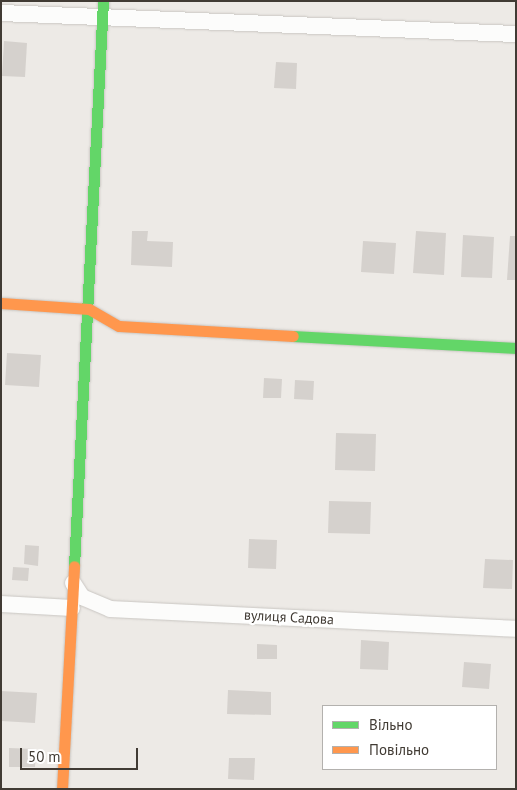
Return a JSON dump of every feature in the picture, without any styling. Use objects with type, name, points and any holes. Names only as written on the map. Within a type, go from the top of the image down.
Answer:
[{"type":"street","points":[[1,13],[103,8],[516,34]]},
{"type":"street","points":[[62,789],[89,309],[103,8]]},
{"type":"street","points":[[1,303],[89,309],[98,318],[119,326],[516,348]]},
{"type":"street","name":"вулиця Садова","points":[[73,582],[82,597],[110,609],[516,629]]},
{"type":"street","points":[[1,604],[72,608]]},
{"type":"building","points":[[4,41],[27,43],[25,77],[2,76]]},
{"type":"building","points":[[276,62],[297,63],[296,89],[274,88]]},
{"type":"building","points":[[132,231],[148,231],[147,241],[173,242],[172,267],[131,265]]},
{"type":"building","points":[[416,231],[446,233],[444,275],[413,273]]},
{"type":"building","points":[[463,235],[494,237],[492,278],[461,277]]},
{"type":"building","points":[[510,236],[516,236],[516,280],[507,280]]},
{"type":"building","points":[[363,241],[396,243],[394,274],[361,272]]},
{"type":"building","points":[[7,353],[41,355],[39,387],[5,385]]},
{"type":"building","points":[[264,378],[282,379],[281,398],[263,398]]},
{"type":"building","points":[[295,380],[314,381],[313,400],[294,399]]},
{"type":"building","points":[[336,433],[376,434],[375,471],[335,470]]},
{"type":"building","points":[[329,501],[371,502],[370,534],[328,533]]},
{"type":"building","points":[[249,539],[277,540],[276,569],[248,568]]},
{"type":"building","points":[[25,545],[39,546],[38,566],[24,564]]},
{"type":"building","points":[[485,559],[513,560],[512,589],[483,588]]},
{"type":"building","points":[[13,567],[29,568],[28,581],[12,580]]},
{"type":"building","points":[[361,640],[389,642],[388,670],[360,669]]},
{"type":"building","points":[[257,644],[277,645],[277,659],[257,659]]},
{"type":"building","points":[[464,662],[491,664],[489,689],[462,687]]},
{"type":"building","points":[[228,690],[271,692],[271,715],[227,714]]},
{"type":"building","points":[[1,691],[37,693],[35,723],[1,721]]},
{"type":"building","points":[[9,748],[36,749],[35,767],[9,767]]},
{"type":"building","points":[[229,758],[255,758],[254,780],[228,779]]},
{"type":"traffic: fast","points":[[74,566],[103,1]]},
{"type":"traffic: fast","points":[[293,336],[516,348]]},
{"type":"traffic: slow","points":[[1,303],[89,309],[119,326],[293,336]]},
{"type":"traffic: slow","points":[[62,789],[74,566]]}]
